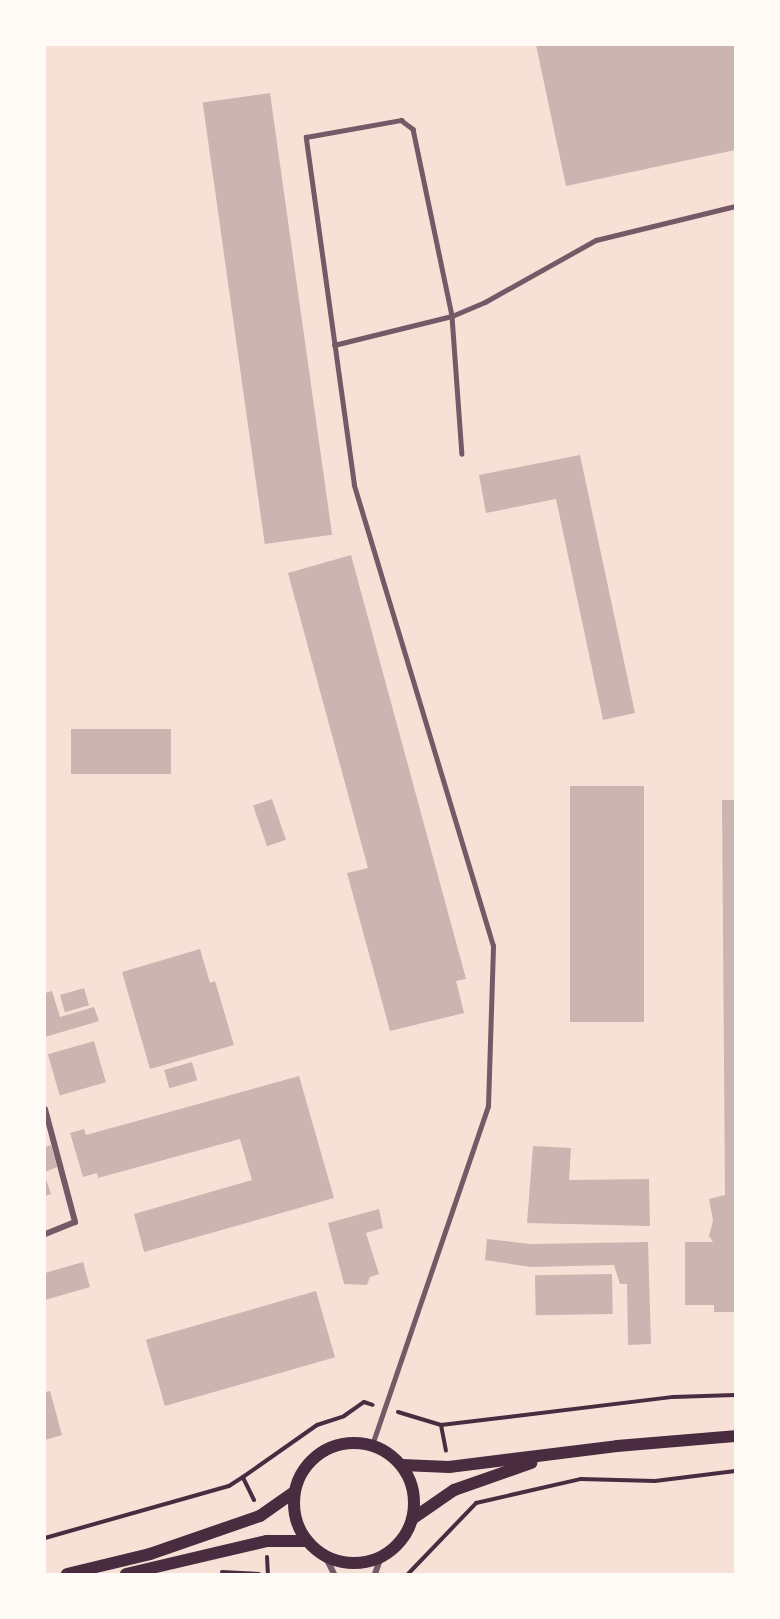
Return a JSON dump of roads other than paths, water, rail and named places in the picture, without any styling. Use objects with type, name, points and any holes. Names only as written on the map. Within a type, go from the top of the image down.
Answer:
[{"type":"main road","points":[[402,1465],[449,1467],[552,1456],[617,1446],[735,1436]]},
{"type":"main road","points":[[412,1519],[413,1491],[402,1465],[372,1444],[347,1443],[322,1451],[300,1476],[294,1492],[296,1518],[307,1541],[325,1556],[353,1563],[381,1557],[395,1548],[412,1519],[454,1490],[552,1456]]},
{"type":"main road","points":[[67,1574],[150,1554],[260,1516],[294,1492]]},
{"type":"main road","points":[[126,1574],[267,1540],[307,1541]]},
{"type":"street","points":[[45,1109],[75,1222],[45,1234]]},
{"type":"street","points":[[325,1556],[334,1574]]},
{"type":"street","points":[[375,1574],[381,1557]]},
{"type":"lane","points":[[372,1444],[488,1106],[492,946],[354,486],[306,137],[401,120],[413,129],[452,316],[462,454]]},
{"type":"lane","points":[[334,345],[452,316],[485,302],[596,240],[735,206]]}]
